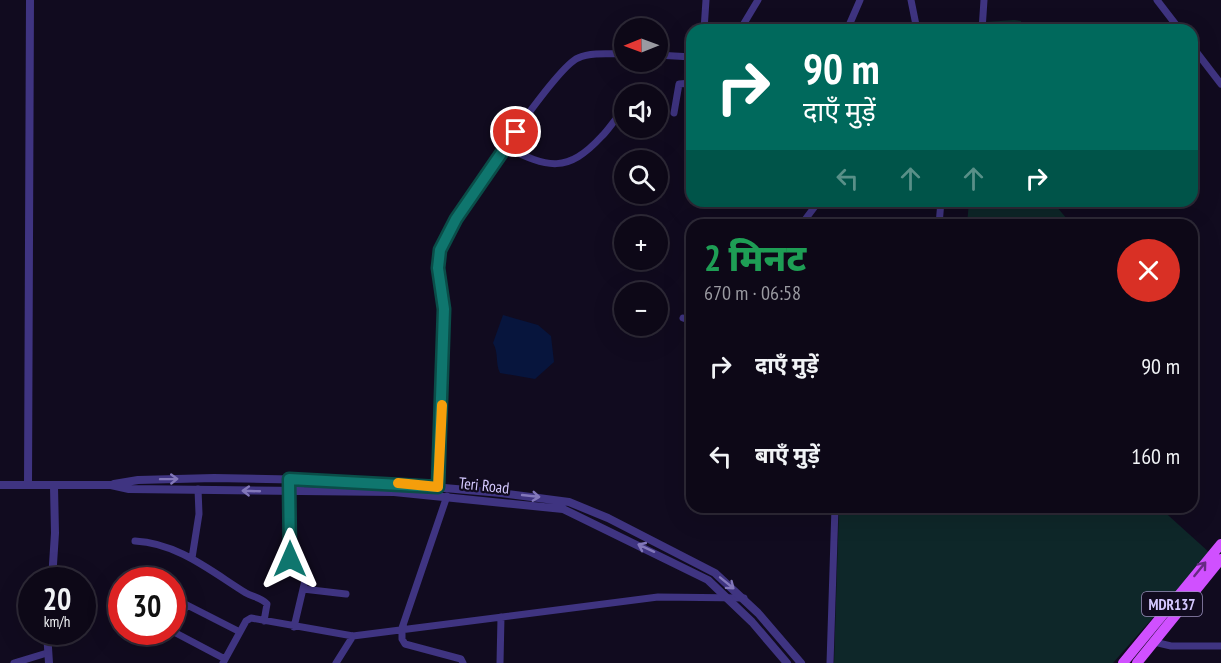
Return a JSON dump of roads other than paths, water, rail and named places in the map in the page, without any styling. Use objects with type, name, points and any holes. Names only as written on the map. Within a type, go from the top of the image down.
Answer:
[{"type":"main road","name":"MDR137","points":[[1123,663],[1221,544]]},
{"type":"main road","name":"MDR137","points":[[1137,663],[1221,559]]},
{"type":"street","points":[[28,485],[30,0]]},
{"type":"street","points":[[704,24],[706,0]]},
{"type":"street","points":[[744,24],[758,0]]},
{"type":"street","points":[[850,24],[860,0]]},
{"type":"street","points":[[911,0],[916,24]]},
{"type":"street","points":[[982,24],[984,0]]},
{"type":"street","points":[[1157,0],[1175,24]]},
{"type":"street","points":[[1198,54],[1221,84]]},
{"type":"street","points":[[438,487],[444,309],[438,268],[440,250],[456,219],[506,147],[570,64],[586,56],[614,55]]},
{"type":"street","points":[[668,56],[686,57]]},
{"type":"street","points":[[674,112],[679,84],[686,83]]},
{"type":"street","points":[[506,147],[542,164],[560,164],[592,146],[614,122]]},
{"type":"street","points":[[682,318],[686,319]]},
{"type":"street","points":[[289,479],[290,559],[293,564],[306,569],[294,627]]},
{"type":"street","points":[[111,484],[138,480],[289,479],[438,487],[466,494],[553,499],[587,509],[706,568],[744,598],[801,663]]},
{"type":"street","name":"Teri Road","points":[[0,485],[54,487],[111,484],[129,489],[394,492],[447,496],[466,494],[552,507],[572,512],[696,572],[720,589],[752,622],[786,663]]},
{"type":"street","points":[[53,567],[54,487]]},
{"type":"street","points":[[192,558],[199,514],[198,489]]},
{"type":"street","points":[[447,496],[402,628],[402,639],[405,644],[461,659],[463,663]]},
{"type":"street","points":[[830,663],[835,513]]},
{"type":"street","points":[[135,541],[151,543],[192,558],[252,597],[266,602],[264,621]]},
{"type":"street","points":[[303,589],[346,594]]},
{"type":"street","points":[[186,638],[224,661],[248,618],[353,636],[658,597],[744,598]]},
{"type":"street","points":[[186,608],[188,605],[240,632]]},
{"type":"street","points":[[500,663],[501,617]]},
{"type":"street","points":[[336,663],[353,636]]},
{"type":"street","points":[[1154,642],[1171,646],[1221,646]]},
{"type":"street","points":[[47,645],[49,663]]},
{"type":"street","points":[[14,663],[47,653]]},
{"type":"water","points":[[503,315],[538,325],[551,336],[554,362],[535,379],[500,373],[493,343]]}]
